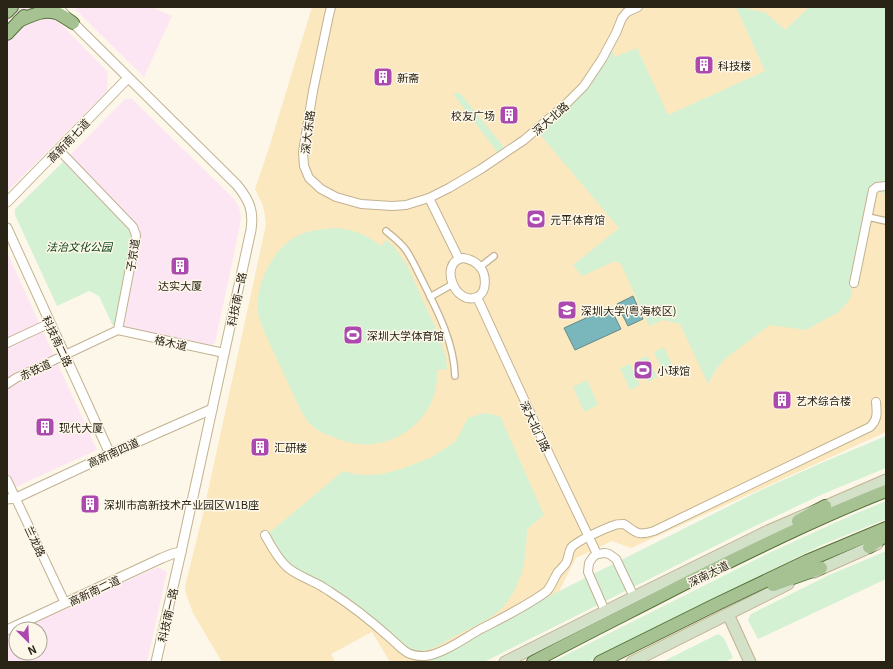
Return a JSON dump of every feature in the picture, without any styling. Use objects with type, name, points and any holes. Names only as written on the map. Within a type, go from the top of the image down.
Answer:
[{"type":"main road","points":[[7,34],[32,7]]},
{"type":"main road","points":[[64,7],[74,22]]},
{"type":"main road","points":[[19,20],[39,13],[52,12],[74,22]]},
{"type":"main road","points":[[505,662],[768,531],[886,480]]},
{"type":"main road","name":"深南大道","points":[[534,661],[794,530],[886,491]]},
{"type":"main road","points":[[710,571],[825,506]]},
{"type":"main road","points":[[600,662],[807,561],[886,528]]},
{"type":"main road","points":[[869,547],[886,535]]},
{"type":"main road","points":[[632,662],[821,568],[886,540]]},
{"type":"main road","points":[[715,605],[821,568]]},
{"type":"main road","points":[[728,614],[750,662]]},
{"type":"street","name":"科技南一路","points":[[57,7],[74,22],[236,185],[246,198],[252,217],[251,230],[156,662]]},
{"type":"street","name":"深大东路","points":[[331,7],[313,91],[303,152],[304,166],[309,178],[321,189],[336,197],[361,204],[392,206],[406,205],[429,198]]},
{"type":"street","name":"深大北路","points":[[429,198],[474,173],[524,140],[566,104],[584,86],[602,59],[622,18],[627,12],[638,7]]},
{"type":"street","name":"高新南七道","points":[[7,202],[128,78]]},
{"type":"street","name":"子京道","points":[[59,150],[133,227],[135,232],[135,242],[118,330]]},
{"type":"street","points":[[854,283],[874,190],[877,187],[886,186]]},
{"type":"street","points":[[429,198],[459,259]]},
{"type":"street","points":[[868,217],[886,221]]},
{"type":"street","name":"科技南二路","points":[[7,228],[110,454]]},
{"type":"street","points":[[386,231],[399,242],[406,251],[430,297],[452,350],[455,376]]},
{"type":"street","points":[[480,267],[494,256]]},
{"type":"street","points":[[463,258],[468,259],[475,262],[480,267],[485,277],[483,291],[481,294],[477,297],[468,298],[456,290],[451,279],[451,272],[456,261],[463,258]]},
{"type":"street","points":[[430,297],[453,284]]},
{"type":"street","name":"深大北门路","points":[[477,297],[548,452],[597,554]]},
{"type":"street","points":[[7,343],[50,323]]},
{"type":"street","points":[[65,355],[118,330]]},
{"type":"street","name":"格木道","points":[[118,330],[224,353]]},
{"type":"street","name":"赤铁道","points":[[7,384],[16,378],[65,355]]},
{"type":"street","points":[[265,535],[274,553],[287,567],[315,582],[346,602],[364,615],[409,654],[417,656],[434,655],[542,594],[551,586],[557,573],[565,565],[568,553],[574,545],[615,525],[624,524],[635,532],[644,534],[654,531],[870,427],[875,423],[877,415],[876,402]]},
{"type":"street","name":"高新南四道","points":[[7,505],[11,499],[212,409]]},
{"type":"street","name":"兰龙路","points":[[7,480],[11,499],[65,603]]},
{"type":"street","name":"高新南二道","points":[[7,630],[167,556],[181,552]]},
{"type":"street","points":[[605,611],[588,572],[589,563],[597,554],[609,554],[616,559],[634,597]]},
{"type":"shaded area","points":[[7,7],[44,7],[108,72],[107,91],[7,192]]},
{"type":"shaded area","points":[[75,7],[151,7],[172,16],[144,77],[76,10]]},
{"type":"shaded area","name":"深圳大学(粤海校区)","points":[[312,7],[886,7],[886,432],[631,548],[612,541],[576,558],[558,593],[430,662],[390,662],[372,632],[331,654],[335,662],[222,662],[193,613],[186,594],[185,586],[203,514],[266,225],[263,206],[255,189]]},
{"type":"shaded area","points":[[125,99],[132,99],[234,199],[239,207],[241,217],[238,235],[215,343],[211,345],[116,325],[130,233],[63,162]]},
{"type":"shaded area","points":[[7,252],[97,450],[7,491]]},
{"type":"shaded area","points":[[158,567],[167,572],[147,662],[7,662],[8,636],[8,661],[48,661],[48,621],[40,621]]},
{"type":"green space","points":[[736,7],[766,13],[785,30],[809,7],[886,7],[886,194],[874,190],[850,299],[839,312],[806,330],[770,325],[726,358],[717,368],[708,384],[680,324],[663,320],[649,326],[621,264],[615,261],[582,276],[573,265],[619,228],[536,130],[566,104],[609,44],[615,57],[637,48],[668,115],[765,71]]},
{"type":"green space","points":[[460,93],[504,147],[498,153],[453,94]]},
{"type":"green space","name":"法治文化公园","points":[[63,162],[128,229],[132,236],[116,325],[113,326],[99,296],[89,291],[57,306],[15,215],[15,209]]},
{"type":"green space","name":"深圳大学体育馆","points":[[336,228],[360,233],[381,246],[386,240],[395,248],[407,265],[440,338],[446,358],[447,369],[437,370],[437,383],[434,395],[430,406],[423,416],[414,426],[403,434],[381,443],[356,444],[344,441],[321,432],[310,424],[300,409],[267,338],[259,317],[258,294],[261,282],[272,260],[280,250],[288,242],[306,232]]},
{"type":"green space","points":[[664,347],[674,369],[664,373],[654,352]]},
{"type":"green space","points":[[647,356],[657,377],[648,382],[638,360]]},
{"type":"green space","points":[[630,364],[640,385],[630,390],[620,368]]},
{"type":"green space","points":[[587,380],[598,405],[584,412],[573,387]]},
{"type":"green space","points":[[484,413],[500,416],[544,515],[527,529],[524,562],[520,577],[513,593],[504,606],[490,618],[434,648],[416,652],[410,651],[279,556],[268,534],[343,471],[366,475],[383,474],[430,458],[456,441],[468,418]]},
{"type":"green space","points":[[886,436],[886,468],[823,494],[749,529],[484,662],[418,662],[761,490]]},
{"type":"green space","points":[[886,501],[886,519],[824,544],[587,662],[552,662],[771,552]]},
{"type":"green space","points":[[886,551],[886,579],[758,639],[748,620],[751,614],[827,576]]},
{"type":"green space","points":[[718,634],[724,638],[733,658],[724,662],[662,662]]},
{"type":"water","points":[[633,296],[643,319],[628,326],[617,304]]},
{"type":"water","points":[[610,307],[621,329],[575,350],[564,328]]},
{"type":"place","name":"科技楼","points":[[704,65]]},
{"type":"place","name":"新斋","points":[[383,77]]},
{"type":"place","name":"校友广场","points":[[509,115]]},
{"type":"place","name":"元平体育馆","points":[[536,219]]},
{"type":"place","name":"达实大厦","points":[[180,266]]},
{"type":"place","name":"深圳大学(粤海校区)","points":[[567,310]]},
{"type":"place","name":"深圳大学体育馆","points":[[353,335]]},
{"type":"place","name":"小球馆","points":[[643,370]]},
{"type":"place","name":"艺术综合楼","points":[[782,400]]},
{"type":"place","name":"现代大厦","points":[[45,427]]},
{"type":"place","name":"汇研楼","points":[[260,447]]},
{"type":"place","name":"深圳市高新技术产业园区W1B座","points":[[90,504]]}]
